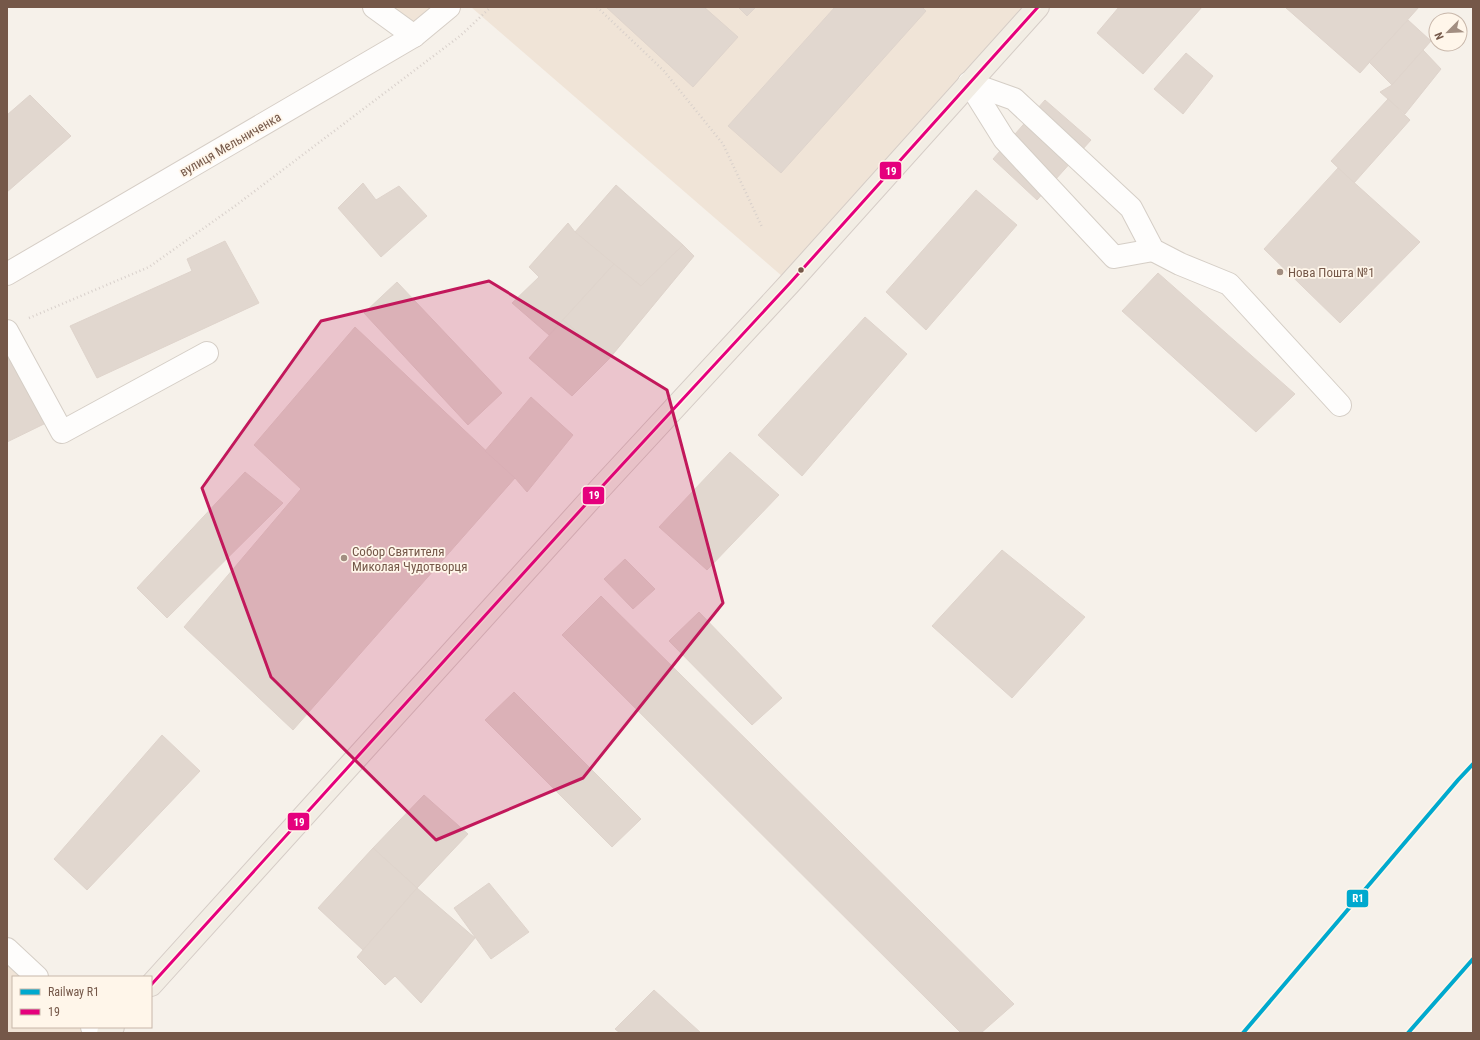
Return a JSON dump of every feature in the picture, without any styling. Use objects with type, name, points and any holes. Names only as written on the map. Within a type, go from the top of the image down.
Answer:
[{"type":"main road","points":[[152,984],[590,498],[790,283],[1038,7]]},
{"type":"street","points":[[374,7],[414,36]]},
{"type":"street","name":"вулиця Мельниченка","points":[[7,274],[414,36],[448,7]]},
{"type":"street","points":[[969,83],[1004,139],[1114,257],[1154,250]]},
{"type":"street","points":[[969,83],[1014,99],[1131,208],[1154,250],[1180,264],[1229,284],[1340,405]]},
{"type":"street","points":[[7,331],[62,432],[207,353]]},
{"type":"street","points":[[7,949],[36,976]]},
{"type":"path","points":[[26,319],[149,267],[235,206],[460,36],[491,7]]},
{"type":"path","points":[[597,7],[664,71],[723,144],[762,226]]},
{"type":"highlighted area","points":[[489,281],[667,390],[723,603],[583,778],[436,840],[271,677],[202,488],[321,321]]},
{"type":"shaded area","points":[[374,7],[449,7],[414,36]]},
{"type":"shaded area","points":[[471,7],[1038,7],[790,283]]},
{"type":"shaded area","points":[[7,949],[36,976],[12,976],[12,1028],[93,1028],[99,1033],[7,1033]]},
{"type":"building","points":[[606,7],[704,7],[738,37],[693,87]]},
{"type":"building","points":[[738,7],[756,7],[747,16]]},
{"type":"building","points":[[835,7],[922,7],[926,11],[781,173],[728,126]]},
{"type":"building","points":[[1119,7],[1202,7],[1143,74],[1097,33]]},
{"type":"building","points":[[1285,7],[1419,7],[1360,73]]},
{"type":"building","points":[[1408,20],[1428,38],[1428,44],[1392,85],[1369,62]]},
{"type":"building","points":[[1423,50],[1441,69],[1405,114],[1380,92],[1392,85]]},
{"type":"building","points":[[1186,53],[1213,76],[1183,114],[1154,89]]},
{"type":"building","points":[[30,95],[71,136],[7,192],[7,115]]},
{"type":"building","points":[[1388,99],[1410,120],[1354,183],[1331,161]]},
{"type":"building","points":[[1045,100],[1091,140],[1037,200],[993,159]]},
{"type":"building","points":[[1338,168],[1420,242],[1340,323],[1264,249]]},
{"type":"building","points":[[363,183],[376,200],[399,186],[427,216],[381,257],[338,208]]},
{"type":"building","points":[[616,185],[683,245],[641,286],[575,232]]},
{"type":"building","points":[[976,190],[1017,225],[926,330],[886,292]]},
{"type":"building","points":[[568,223],[575,232],[614,264],[549,335],[512,303],[539,277],[529,267]]},
{"type":"building","points":[[225,241],[259,303],[97,378],[70,326],[192,271],[187,259]]},
{"type":"building","points":[[683,245],[694,256],[609,359],[563,320],[614,264],[641,286]]},
{"type":"building","points":[[1158,273],[1295,394],[1256,432],[1122,311]]},
{"type":"building","points":[[397,282],[502,393],[468,425],[364,313]]},
{"type":"building","points":[[865,317],[907,354],[802,476],[758,435]]},
{"type":"building","points":[[563,320],[609,359],[572,396],[529,358]]},
{"type":"building","name":"Собор Святителя Миколая Чудотворця","points":[[355,327],[515,478],[293,730],[184,627],[301,489],[254,445]]},
{"type":"building","points":[[7,354],[48,422],[7,442]]},
{"type":"building","points":[[531,397],[573,435],[527,492],[515,478],[485,451]]},
{"type":"building","points":[[730,452],[779,495],[707,570],[659,527]]},
{"type":"building","points":[[245,472],[283,503],[167,618],[137,588]]},
{"type":"building","points":[[1002,550],[1085,617],[1012,698],[932,626]]},
{"type":"building","points":[[625,559],[655,589],[633,609],[604,579]]},
{"type":"building","points":[[601,596],[1014,1004],[981,1033],[961,1033],[562,635]]},
{"type":"building","points":[[699,612],[782,698],[752,725],[669,641]]},
{"type":"building","points":[[514,692],[641,819],[612,847],[485,720]]},
{"type":"building","points":[[162,735],[200,771],[87,890],[54,859]]},
{"type":"building","points":[[424,795],[468,834],[417,888],[373,848]]},
{"type":"building","points":[[373,848],[417,888],[363,950],[318,908]]},
{"type":"building","points":[[489,883],[529,932],[491,959],[454,908]]},
{"type":"building","points":[[417,888],[475,938],[421,1003],[395,976],[385,985],[357,957]]},
{"type":"building","points":[[654,990],[701,1033],[620,1033],[615,1029]]},
{"type":"rail line","name":"R1","points":[[1243,1033],[1473,764]]},
{"type":"rail line","name":"R1","points":[[1408,1033],[1473,959]]},
{"type":"transit line","name":"19","points":[[152,984],[596,493],[790,283],[1038,7]]},
{"type":"place","name":"Нова Пошта №1","points":[[1280,272]]},
{"type":"place","name":"Собор Святителя Миколая Чудотворця","points":[[344,558]]}]
